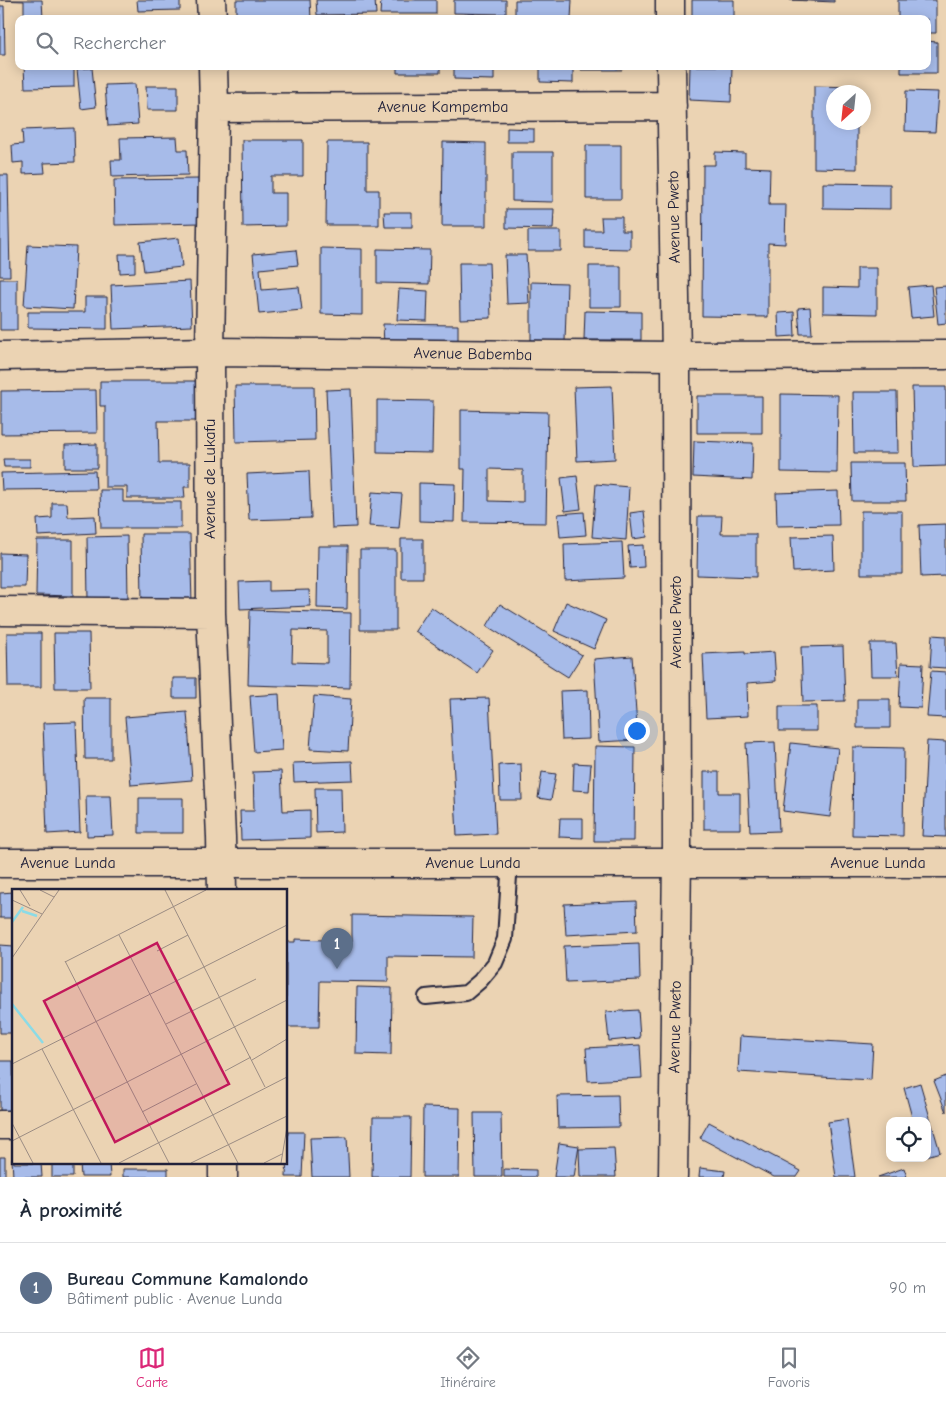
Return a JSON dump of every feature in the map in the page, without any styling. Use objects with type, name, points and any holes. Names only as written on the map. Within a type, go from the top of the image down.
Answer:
[{"type":"street","points":[[211,0],[212,15]]},
{"type":"street","points":[[670,0],[670,15]]},
{"type":"street","name":"Avenue de Lukafu","points":[[212,70],[214,108],[210,352],[211,613],[222,889]]},
{"type":"street","name":"Avenue Pweto","points":[[671,70],[676,356],[676,863],[673,1177]]},
{"type":"street","name":"Avenue Kampemba","points":[[214,108],[672,106]]},
{"type":"street","name":"Avenue Babemba","points":[[0,356],[210,352],[676,356],[946,355]]},
{"type":"street","points":[[0,611],[211,613]]},
{"type":"street","name":"Avenue Lunda","points":[[0,863],[222,864],[510,858],[676,863],[946,863]]},
{"type":"street","points":[[223,1164],[224,1177]]},
{"type":"lane","points":[[426,997],[466,993],[480,981],[495,963],[506,939],[510,858]]},
{"type":"building","points":[[0,0],[42,0],[43,15],[24,15],[24,1]]},
{"type":"building","points":[[137,0],[180,0],[180,10],[138,11]]},
{"type":"building","points":[[236,0],[310,0],[311,15],[236,15]]},
{"type":"building","points":[[316,0],[375,0],[376,14],[317,15]]},
{"type":"building","points":[[381,0],[436,0],[436,14],[380,14]]},
{"type":"building","points":[[454,0],[506,0],[506,14],[454,13]]},
{"type":"building","points":[[515,0],[572,0],[571,15],[515,15]]},
{"type":"building","points":[[692,0],[734,0],[734,15],[692,15]]},
{"type":"building","points":[[790,0],[834,0],[834,2]]},
{"type":"building","points":[[898,0],[936,0],[936,33],[931,33],[931,15],[898,15]]},
{"type":"building","points":[[0,6],[4,6],[5,55],[0,55]]},
{"type":"building","points":[[931,41],[937,42],[937,73],[901,73],[901,70],[931,70]]},
{"type":"building","points":[[24,70],[74,70],[74,87],[25,88]]},
{"type":"building","points":[[77,70],[92,70],[96,107],[81,109]]},
{"type":"building","points":[[397,70],[440,70],[440,73],[397,73]]},
{"type":"building","points":[[454,70],[494,70],[494,80],[454,79]]},
{"type":"building","points":[[540,70],[573,70],[573,83],[540,82]]},
{"type":"building","points":[[690,70],[732,70],[731,102],[689,100]]},
{"type":"building","points":[[135,84],[138,124],[108,126],[105,85]]},
{"type":"building","points":[[146,86],[178,86],[178,110],[147,110]]},
{"type":"building","points":[[814,86],[826,86],[826,130],[857,130],[857,169],[814,168]]},
{"type":"building","points":[[906,91],[938,92],[935,132],[905,131]]},
{"type":"building","points":[[74,128],[75,162],[44,163],[45,173],[23,174],[23,162],[13,163],[12,145],[23,144],[22,130]]},
{"type":"building","points":[[507,128],[534,129],[534,142],[507,142]]},
{"type":"building","points":[[177,137],[178,150],[187,150],[188,175],[112,177],[111,160],[121,160],[120,138]]},
{"type":"building","points":[[242,140],[303,140],[303,176],[271,176],[271,193],[286,193],[286,226],[243,227]]},
{"type":"building","points":[[327,142],[367,142],[367,190],[379,190],[379,225],[326,225]]},
{"type":"building","points":[[443,142],[486,143],[486,226],[442,226]]},
{"type":"building","points":[[586,145],[621,145],[621,199],[586,199]]},
{"type":"building","points":[[512,152],[553,152],[553,202],[512,201]]},
{"type":"building","points":[[715,152],[745,153],[745,167],[770,168],[769,205],[786,205],[785,244],[768,243],[768,317],[702,316],[703,165],[715,165]]},
{"type":"building","points":[[0,175],[8,175],[10,276],[0,276]]},
{"type":"building","points":[[199,179],[200,223],[115,225],[114,180]]},
{"type":"building","points":[[823,183],[890,184],[890,209],[823,208]]},
{"type":"building","points":[[506,209],[554,209],[553,229],[506,228]]},
{"type":"building","points":[[384,212],[412,212],[412,227],[385,227]]},
{"type":"building","points":[[601,217],[622,217],[622,231],[630,231],[630,249],[585,248],[585,230],[602,230]]},
{"type":"building","points":[[528,231],[561,231],[561,251],[528,251]]},
{"type":"building","points":[[179,238],[182,267],[144,271],[140,242]]},
{"type":"building","points":[[28,245],[76,247],[73,309],[24,306]]},
{"type":"building","points":[[321,248],[362,249],[362,315],[321,314]]},
{"type":"building","points":[[377,249],[430,250],[429,284],[377,283]]},
{"type":"building","points":[[296,250],[298,265],[260,269],[262,290],[299,287],[302,310],[259,314],[253,254]]},
{"type":"building","points":[[119,254],[135,254],[135,272],[120,273]]},
{"type":"building","points":[[505,255],[526,255],[529,303],[507,304]]},
{"type":"building","points":[[459,263],[489,263],[491,318],[460,319]]},
{"type":"building","points":[[589,266],[621,266],[621,307],[589,307]]},
{"type":"building","points":[[857,268],[877,268],[877,314],[823,313],[823,287],[857,288]]},
{"type":"building","points":[[0,279],[17,279],[17,330],[0,330]]},
{"type":"building","points":[[190,281],[192,326],[113,329],[111,285]]},
{"type":"building","points":[[531,282],[567,283],[565,341],[531,340]]},
{"type":"building","points":[[931,285],[934,316],[911,318],[908,287]]},
{"type":"building","points":[[946,286],[946,323],[938,324],[934,287]]},
{"type":"building","points":[[399,289],[428,291],[427,321],[397,320]]},
{"type":"building","points":[[85,297],[107,297],[107,329],[28,328],[28,312],[85,312]]},
{"type":"building","points":[[810,307],[812,334],[800,334],[798,308]]},
{"type":"building","points":[[585,311],[641,312],[641,340],[584,340]]},
{"type":"building","points":[[794,312],[795,336],[779,337],[778,313]]},
{"type":"building","points":[[383,324],[458,325],[458,345],[384,345]]},
{"type":"building","points":[[100,381],[196,381],[196,421],[158,421],[159,463],[190,463],[190,487],[184,487],[185,498],[127,498],[127,487],[105,487],[105,406],[100,406]]},
{"type":"building","points":[[235,386],[314,386],[315,440],[236,442]]},
{"type":"building","points":[[612,386],[615,459],[577,461],[574,387]]},
{"type":"building","points":[[912,387],[946,387],[946,466],[914,467]]},
{"type":"building","points":[[351,389],[356,527],[332,528],[326,390]]},
{"type":"building","points":[[96,390],[97,433],[1,434],[1,391]]},
{"type":"building","points":[[853,392],[897,392],[898,453],[854,453]]},
{"type":"building","points":[[781,394],[838,395],[837,473],[781,472]]},
{"type":"building","points":[[697,396],[762,396],[762,433],[697,433]]},
{"type":"building","points":[[377,400],[433,401],[432,453],[377,452]]},
{"type":"building","points":[[461,410],[548,412],[546,523],[464,522],[465,469],[461,469]],"holes":[[[489,469],[523,470],[523,502],[489,501]]]},
{"type":"building","points":[[694,441],[753,443],[752,480],[693,477]]},
{"type":"building","points":[[97,444],[97,468],[65,468],[65,445]]},
{"type":"building","points":[[3,459],[30,459],[30,467],[4,467]]},
{"type":"building","points":[[851,463],[905,463],[906,501],[852,501]]},
{"type":"building","points":[[95,471],[96,489],[2,490],[1,473]]},
{"type":"building","points":[[309,471],[311,518],[249,520],[247,474]]},
{"type":"building","points":[[577,476],[581,509],[565,511],[561,478]]},
{"type":"building","points":[[419,483],[455,484],[454,522],[419,521]]},
{"type":"building","points":[[596,484],[629,487],[626,540],[592,537]]},
{"type":"building","points":[[100,490],[123,490],[123,502],[181,502],[181,528],[101,528]]},
{"type":"building","points":[[838,491],[839,525],[777,526],[776,493]]},
{"type":"building","points":[[372,492],[402,494],[399,528],[369,526]]},
{"type":"building","points":[[52,503],[67,503],[68,517],[95,516],[96,533],[38,536],[37,519],[52,518]]},
{"type":"building","points":[[644,511],[647,537],[633,539],[630,513]]},
{"type":"building","points":[[861,511],[902,511],[902,574],[861,574]]},
{"type":"building","points":[[584,512],[586,535],[560,537],[558,514]]},
{"type":"building","points":[[698,516],[722,516],[721,534],[756,534],[756,577],[697,575]]},
{"type":"building","points":[[946,524],[946,576],[921,577],[919,525]]},
{"type":"building","points":[[141,534],[190,534],[192,603],[142,603]]},
{"type":"building","points":[[127,536],[128,601],[88,601],[87,537]]},
{"type":"building","points":[[833,536],[834,570],[793,572],[791,537]]},
{"type":"building","points":[[401,539],[423,539],[423,578],[401,578]]},
{"type":"building","points":[[37,540],[73,540],[73,596],[36,595]]},
{"type":"building","points":[[622,542],[624,578],[565,581],[564,544]]},
{"type":"building","points":[[643,545],[644,567],[630,568],[628,546]]},
{"type":"building","points":[[318,546],[348,546],[347,609],[317,608]]},
{"type":"building","points":[[360,550],[396,550],[396,630],[360,630]]},
{"type":"building","points":[[0,553],[26,554],[25,587],[0,587]]},
{"type":"building","points":[[269,581],[269,591],[309,590],[310,606],[240,609],[239,582]]},
{"type":"building","points":[[566,602],[606,620],[594,649],[554,631]]},
{"type":"building","points":[[500,604],[582,655],[568,677],[487,626]]},
{"type":"building","points":[[431,607],[493,650],[477,673],[415,631]]},
{"type":"building","points":[[250,610],[351,613],[350,688],[248,685]],"holes":[[[293,630],[327,631],[327,663],[292,662]]]},
{"type":"building","points":[[7,633],[41,633],[41,687],[8,687]]},
{"type":"building","points":[[54,633],[89,633],[90,688],[55,688]]},
{"type":"building","points":[[932,635],[946,636],[946,668],[930,667]]},
{"type":"building","points":[[870,643],[896,643],[898,676],[871,676]]},
{"type":"building","points":[[843,646],[845,701],[803,702],[801,647]]},
{"type":"building","points":[[745,652],[745,654],[774,652],[776,681],[747,683],[748,716],[706,718],[703,654]]},
{"type":"building","points":[[632,656],[638,740],[599,742],[594,659]]},
{"type":"building","points":[[901,663],[923,664],[921,708],[899,707]]},
{"type":"building","points":[[931,671],[946,672],[946,718],[927,717]]},
{"type":"building","points":[[173,678],[196,678],[196,698],[173,698]]},
{"type":"building","points":[[588,690],[589,739],[562,740],[560,691]]},
{"type":"building","points":[[279,694],[282,750],[254,752],[250,696]]},
{"type":"building","points":[[314,696],[351,699],[348,751],[310,749]]},
{"type":"building","points":[[84,698],[111,698],[111,759],[85,759]]},
{"type":"building","points":[[489,698],[496,834],[457,836],[450,699]]},
{"type":"building","points":[[857,699],[890,699],[890,728],[857,728]]},
{"type":"building","points":[[779,706],[817,706],[817,731],[779,731]]},
{"type":"building","points":[[187,712],[192,780],[131,785],[125,717]]},
{"type":"building","points":[[76,722],[80,832],[47,834],[43,723]]},
{"type":"building","points":[[927,741],[946,742],[946,837],[922,836]]},
{"type":"building","points":[[775,742],[779,831],[750,832],[746,743]]},
{"type":"building","points":[[791,743],[838,748],[830,817],[783,811]]},
{"type":"building","points":[[595,746],[635,747],[634,841],[594,841]]},
{"type":"building","points":[[853,747],[904,748],[903,836],[852,835]]},
{"type":"building","points":[[352,761],[353,780],[294,782],[293,763]]},
{"type":"building","points":[[574,763],[591,764],[589,791],[573,790]]},
{"type":"building","points":[[521,764],[522,800],[500,800],[499,765]]},
{"type":"building","points":[[281,771],[283,811],[310,810],[310,838],[241,840],[240,811],[254,811],[253,772]]},
{"type":"building","points":[[542,772],[556,774],[551,800],[538,798]]},
{"type":"building","points":[[704,772],[719,772],[719,793],[740,793],[740,829],[704,829]]},
{"type":"building","points":[[315,788],[341,788],[342,832],[316,833]]},
{"type":"building","points":[[86,796],[111,796],[113,835],[87,836]]},
{"type":"building","points":[[139,798],[183,798],[183,833],[139,833]]},
{"type":"building","points":[[560,818],[583,818],[583,838],[559,837]]},
{"type":"building","points":[[12,892],[12,918],[0,918],[0,893]]},
{"type":"building","points":[[636,901],[637,931],[566,935],[564,904]]},
{"type":"building","points":[[352,915],[473,917],[472,957],[388,956],[388,982],[320,981],[319,1027],[288,1027],[288,942],[295,942],[295,939],[352,941]]},
{"type":"building","points":[[639,943],[640,980],[566,983],[564,946]]},
{"type":"building","points":[[0,945],[12,946],[12,1033],[0,1033]]},
{"type":"building","points":[[357,987],[392,988],[391,1055],[356,1054]]},
{"type":"building","points":[[638,1010],[640,1038],[609,1041],[606,1012]]},
{"type":"building","points":[[740,1036],[873,1044],[871,1080],[738,1072]]},
{"type":"building","points":[[640,1045],[642,1078],[588,1081],[586,1048]]},
{"type":"building","points":[[0,1061],[12,1061],[12,1120],[0,1120]]},
{"type":"building","points":[[946,1076],[946,1112],[934,1081]]},
{"type":"building","points":[[920,1083],[930,1117],[912,1117],[904,1088]]},
{"type":"building","points":[[618,1095],[619,1127],[558,1128],[557,1096]]},
{"type":"building","points":[[423,1107],[460,1108],[459,1177],[422,1177]]},
{"type":"building","points":[[474,1113],[501,1113],[502,1177],[475,1177]]},
{"type":"building","points":[[373,1117],[411,1117],[410,1177],[372,1177]]},
{"type":"building","points":[[847,1119],[855,1177],[836,1177],[828,1122]]},
{"type":"building","points":[[931,1121],[940,1152],[931,1155]]},
{"type":"building","points":[[709,1122],[801,1171],[797,1177],[774,1177],[700,1138]]},
{"type":"building","points":[[288,1132],[304,1132],[302,1177],[286,1177]]},
{"type":"building","points":[[347,1137],[349,1177],[312,1177],[310,1138]]},
{"type":"building","points":[[559,1143],[579,1146],[574,1177],[554,1177]]},
{"type":"building","points":[[614,1148],[616,1177],[580,1177],[579,1149]]},
{"type":"building","points":[[0,1157],[5,1157],[5,1177],[0,1177]]},
{"type":"building","points":[[12,1164],[41,1164],[42,1177],[13,1177]]},
{"type":"building","points":[[52,1164],[73,1164],[73,1177],[52,1177]]},
{"type":"building","points":[[80,1164],[109,1164],[110,1177],[81,1177]]},
{"type":"building","points":[[700,1168],[725,1171],[724,1177],[699,1177]]},
{"type":"building","points":[[904,1168],[907,1177],[878,1177]]},
{"type":"building","points":[[123,1169],[168,1169],[168,1177],[123,1177]]},
{"type":"building","points":[[504,1169],[536,1170],[536,1177],[504,1177]]},
{"type":"place","name":"Bureau Commune Kamalondo","points":[[337,969]]}]
